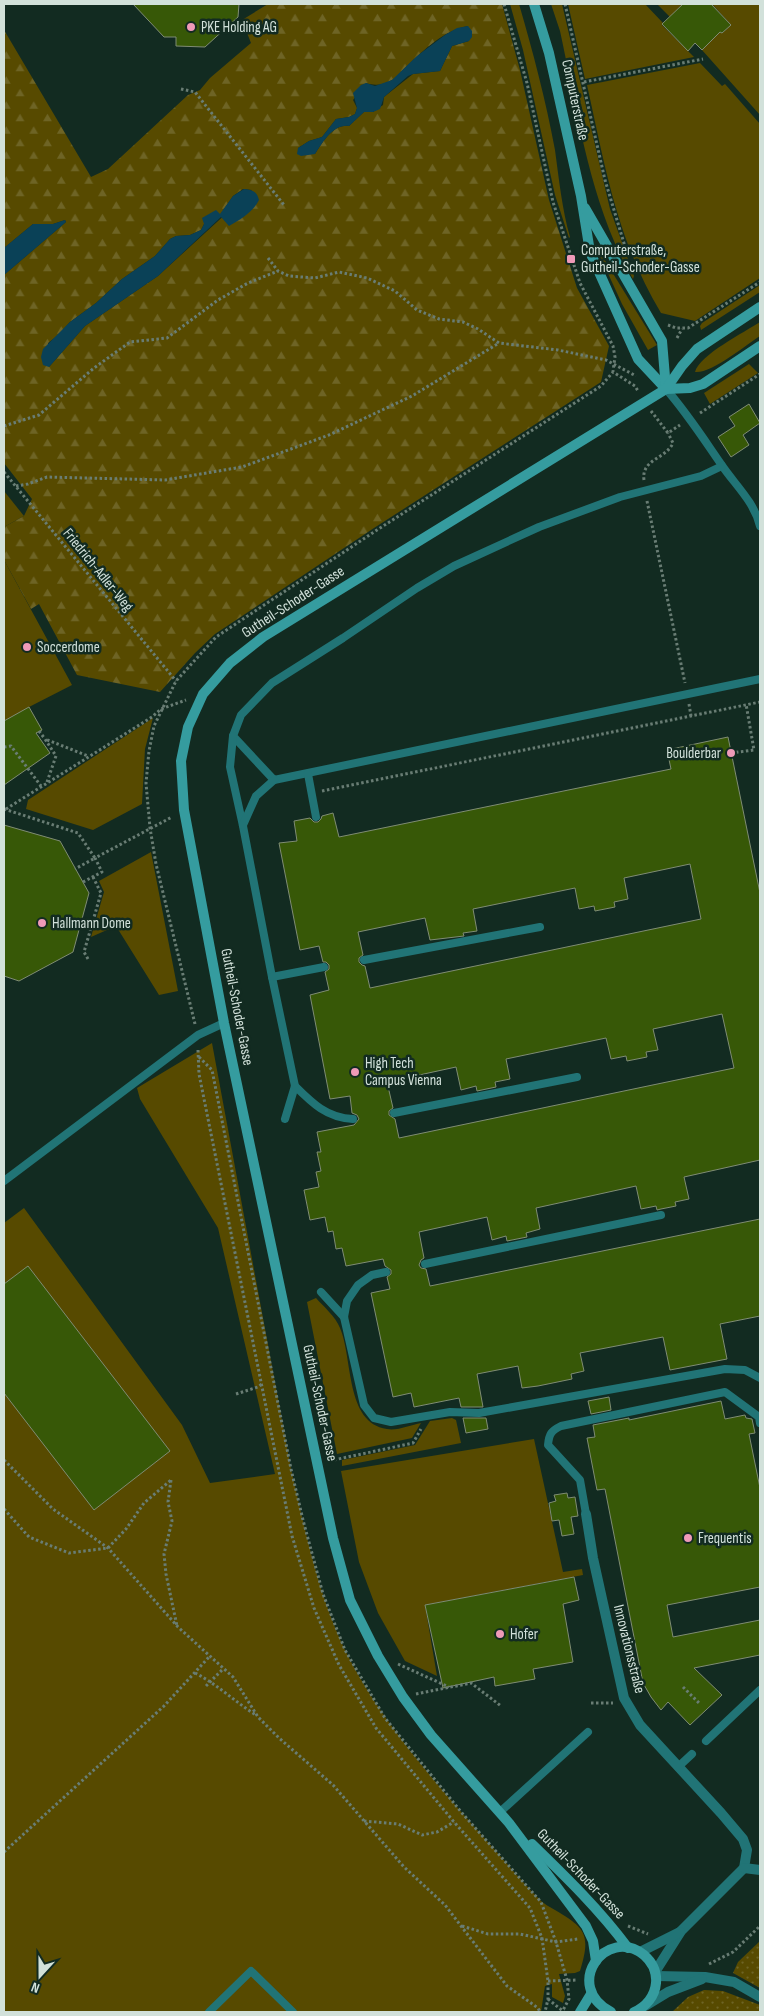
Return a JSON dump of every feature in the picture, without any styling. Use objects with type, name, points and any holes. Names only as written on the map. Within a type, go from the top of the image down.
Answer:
[{"type":"street","name":"Computerstraße","points":[[534,4],[550,53],[582,203],[590,252],[638,359],[666,389]]},
{"type":"street","name":"Computerstraße","points":[[582,203],[662,341],[666,389]]},
{"type":"street","name":"Gutheil-Schoder-Gasse","points":[[596,1961],[593,1941],[586,1926],[509,1823],[431,1735],[403,1697],[377,1654],[350,1600],[333,1538],[224,1023],[184,810],[182,761],[188,727],[203,694],[230,663],[263,637],[666,389],[697,349],[760,308]]},
{"type":"street","name":"Gutheil-Schoder-Gasse","points":[[666,389],[690,388],[703,384],[760,346]]},
{"type":"street","name":"Innovationsstraße","points":[[586,1514],[593,1558],[624,1698],[640,1724],[743,1839],[747,1850],[744,1868]]},
{"type":"street","name":"Gutheil-Schoder-Gasse","points":[[509,1823],[560,1872],[612,1927],[628,1948]]},
{"type":"street","points":[[655,1974],[681,1931],[744,1868],[760,1870]]},
{"type":"street","points":[[640,1952],[681,1931]]},
{"type":"street","points":[[580,2012],[591,1994],[590,1974],[596,1961],[602,1954],[610,1950],[628,1948],[640,1952],[647,1958],[655,1974],[656,1983],[652,1996],[644,2007]]},
{"type":"street","points":[[655,1974],[734,1982],[760,1997]]},
{"type":"street","points":[[634,2012],[668,1992],[705,1978]]},
{"type":"street","points":[[591,1994],[602,2008],[611,2012]]},
{"type":"lane","points":[[666,389],[691,418],[722,466],[743,492],[760,526]]},
{"type":"lane","points":[[285,1119],[295,1086],[230,767],[233,736],[241,715],[272,683],[343,638],[416,588],[454,566],[539,527],[620,497],[701,476],[722,466]]},
{"type":"lane","points":[[243,826],[256,796],[274,780],[760,678]]},
{"type":"lane","points":[[233,736],[274,780]]},
{"type":"lane","points":[[308,774],[316,817]]},
{"type":"lane","points":[[364,960],[540,927]]},
{"type":"lane","points":[[272,977],[324,967]]},
{"type":"lane","points":[[4,1181],[198,1035],[224,1023]]},
{"type":"lane","points":[[394,1113],[577,1077]]},
{"type":"lane","points":[[295,1086],[324,1112],[353,1119]]},
{"type":"lane","points":[[425,1264],[661,1215]]},
{"type":"lane","points":[[386,1272],[372,1275],[358,1285],[347,1301],[344,1317],[364,1405],[374,1418],[391,1422],[450,1412],[479,1413],[724,1369],[744,1370],[760,1378]]},
{"type":"lane","points":[[321,1292],[344,1317]]},
{"type":"lane","points":[[586,1514],[580,1480],[548,1445],[549,1436],[552,1431],[561,1426],[724,1392],[759,1417],[760,1423]]},
{"type":"lane","points":[[706,1741],[760,1690]]},
{"type":"lane","points":[[500,1812],[588,1732]]},
{"type":"lane","points":[[678,1767],[692,1754]]},
{"type":"lane","points":[[209,2012],[251,1971],[293,2012]]},
{"type":"lane","points":[[280,2012],[286,2006]]},
{"type":"path","points":[[198,1057],[198,1035],[156,864],[150,828],[146,783],[148,751],[154,726],[176,681],[216,637],[377,530],[601,386],[613,372],[615,365],[613,346],[580,283],[552,202],[527,83],[504,4]]},
{"type":"path","points":[[565,4],[605,180],[628,254]]},
{"type":"path","points":[[584,82],[703,59]]},
{"type":"path","points":[[181,88],[195,92],[284,205]]},
{"type":"path","points":[[268,258],[278,271],[289,276],[315,278],[339,272],[367,278],[395,291],[417,310],[439,319],[462,322],[478,329],[499,343],[558,350],[606,360],[640,378]]},
{"type":"path","points":[[4,426],[39,415],[94,368],[130,342],[167,338],[225,296],[248,283],[278,271]]},
{"type":"path","points":[[664,321],[668,325],[682,329],[688,328],[760,282]]},
{"type":"path","points":[[677,338],[682,329]]},
{"type":"path","points":[[16,486],[47,477],[165,480],[242,466],[329,435],[412,396],[499,343]]},
{"type":"path","points":[[613,372],[635,386],[673,443],[670,449],[646,466],[643,471],[645,490],[691,716]]},
{"type":"path","points":[[668,433],[760,374]]},
{"type":"path","name":"Friedrich-Adler-Weg","points":[[4,472],[176,681]]},
{"type":"path","points":[[5,809],[152,717],[161,709],[203,694]]},
{"type":"path","points":[[312,793],[760,702]]},
{"type":"path","points":[[731,753],[754,750],[746,704]]},
{"type":"path","points":[[39,731],[56,756],[47,782]]},
{"type":"path","points":[[45,739],[89,756]]},
{"type":"path","points":[[4,747],[11,746],[41,786]]},
{"type":"path","points":[[5,809],[78,833],[102,872],[83,882]]},
{"type":"path","points":[[75,869],[184,810]]},
{"type":"path","points":[[88,959],[84,952],[101,893],[93,877]]},
{"type":"path","points":[[236,1394],[258,1387],[263,1383]]},
{"type":"path","points":[[318,1464],[414,1443],[428,1416]]},
{"type":"path","points":[[4,1460],[53,1509],[108,1548],[178,1627],[233,1677],[258,1717]]},
{"type":"path","points":[[4,1509],[29,1537],[69,1553],[108,1548],[126,1529],[144,1503],[171,1480],[168,1502],[172,1521],[164,1554],[166,1574],[178,1627]]},
{"type":"path","points":[[377,1654],[450,1688]]},
{"type":"path","points":[[4,1852],[164,1706],[209,1657]]},
{"type":"path","points":[[206,1686],[223,1669]]},
{"type":"path","points":[[195,1673],[212,1681],[258,1717],[333,1785],[404,1867],[445,1905],[507,1986],[538,2008],[540,2012]]},
{"type":"path","points":[[403,1697],[471,1683],[501,1706]]},
{"type":"path","points":[[683,1687],[700,1704]]},
{"type":"path","points":[[591,1703],[618,1703]]},
{"type":"path","points":[[364,1820],[398,1824],[422,1835],[437,1832],[454,1822]]},
{"type":"path","points":[[461,1925],[488,1934],[520,1934],[542,1938],[548,1981],[548,1999],[545,2012]]},
{"type":"path","points":[[701,1965],[710,1964],[733,1952],[760,1926]]},
{"type":"path","points":[[548,1981],[567,1980],[569,1999],[563,2012],[548,1999]]},
{"type":"green space","points":[[268,4],[502,4],[520,70],[549,200],[577,288],[609,346],[601,382],[374,528],[215,634],[160,692],[77,675],[39,604],[31,609],[4,560],[4,527],[24,516],[32,499],[4,463],[4,275],[66,222],[65,220],[53,224],[33,224],[4,248],[4,30],[91,177],[108,169],[188,95],[200,90],[210,78],[251,43],[242,20]],"holes":[[[468,26],[469,41],[452,46],[440,71],[413,74],[384,97],[383,105],[373,112],[364,112],[349,126],[343,126],[333,131],[315,154],[298,148],[309,141],[322,137],[336,119],[355,114],[357,108],[353,100],[366,83],[379,84],[392,80],[443,36]],[[243,189],[252,190],[158,276],[85,326],[49,367],[48,343],[70,322],[96,303],[122,279],[155,256],[170,239],[176,236],[190,235],[201,230],[204,224],[220,215],[233,196]]]},
{"type":"green space","points":[[510,4],[519,4],[539,77],[555,150],[569,238],[555,195],[523,50]]},
{"type":"green space","points":[[551,4],[562,4],[610,209],[634,276],[633,279],[618,251],[596,190],[587,158],[560,31]]},
{"type":"green space","points":[[568,4],[645,4],[663,23],[662,25],[694,57],[585,79]]},
{"type":"green space","points":[[657,4],[683,4],[670,17]]},
{"type":"green space","points":[[712,4],[760,4],[760,115],[702,50],[720,32],[722,33],[731,25]]},
{"type":"green space","points":[[700,63],[722,86],[725,84],[760,124],[760,278],[695,321],[661,313],[633,258],[614,202],[587,85]]},
{"type":"green space","points":[[601,254],[657,345],[648,350],[622,304],[600,256]]},
{"type":"green space","points":[[760,285],[760,292],[701,330],[700,326],[702,323]]},
{"type":"green space","points":[[760,322],[760,336],[719,364],[695,372],[698,365],[713,351]]},
{"type":"green space","points":[[749,364],[758,373],[710,404],[704,393]]},
{"type":"green space","points":[[4,491],[24,516],[4,527]]},
{"type":"green space","name":"Soccerdome","points":[[4,560],[72,685],[29,707],[42,730],[20,742],[9,724],[4,726]]},
{"type":"green space","points":[[153,718],[145,749],[142,804],[93,830],[26,809],[28,800]]},
{"type":"green space","points":[[151,852],[178,991],[159,995],[116,926],[91,937],[104,892],[99,881]]},
{"type":"green space","points":[[212,1043],[291,1469],[313,1561],[327,1607],[345,1650],[360,1677],[376,1703],[413,1754],[453,1803],[534,1894],[543,1903],[574,1922],[583,1934],[585,1949],[580,1971],[559,1974],[565,1996],[563,2003],[552,1997],[552,1984],[545,1986],[541,2012],[4,2012],[4,1223],[24,1208],[182,1425],[210,1483],[275,1474],[218,1228],[140,1099],[137,1088]]},
{"type":"green space","points":[[316,1298],[340,1328],[353,1388],[357,1402],[364,1415],[373,1424],[387,1429],[400,1429],[421,1423],[412,1438],[337,1454],[307,1302]]},
{"type":"green space","points":[[452,1418],[456,1420],[461,1443],[342,1466],[342,1460],[415,1445],[430,1421]]},
{"type":"green space","points":[[534,1439],[563,1572],[582,1569],[583,1575],[425,1605],[437,1676],[405,1661],[378,1613],[359,1562],[341,1471]]},
{"type":"green space","points":[[760,1941],[760,1988],[733,1973],[738,1962]]},
{"type":"green space","points":[[704,1990],[723,1991],[760,2005],[760,2012],[672,2012],[688,1997]]},
{"type":"water","points":[[468,26],[472,31],[472,37],[469,41],[452,46],[440,71],[408,76],[384,97],[380,109],[373,112],[364,112],[349,126],[343,126],[333,131],[315,154],[301,156],[297,154],[298,148],[309,141],[322,137],[336,119],[355,114],[357,108],[353,93],[361,85],[366,83],[375,86],[392,80],[417,56],[445,35],[457,28]]},
{"type":"water","points":[[244,189],[254,192],[259,200],[250,212],[229,226],[221,217],[158,276],[85,326],[49,367],[43,365],[41,357],[43,349],[70,322],[96,303],[122,279],[155,256],[170,239],[176,236],[190,235],[201,230],[204,224],[202,218],[216,210],[220,214],[233,196]]},
{"type":"water","points":[[65,220],[66,222],[4,275],[4,248],[33,224],[53,224]]},
{"type":"building","name":"PKE Holding AG","points":[[133,4],[239,4],[238,17],[205,47],[176,46],[176,37],[164,37]]},
{"type":"building","points":[[683,4],[711,4],[731,25],[722,33],[720,32],[702,50],[695,43],[688,51],[662,24]]},
{"type":"building","points":[[749,404],[760,423],[743,435],[749,445],[731,457],[718,437],[735,426],[729,417]]},
{"type":"building","points":[[29,707],[42,730],[36,733],[50,753],[4,785],[4,721]]},
{"type":"building","name":"High Tech Campus Vienna","points":[[728,737],[760,893],[760,1160],[684,1177],[689,1199],[675,1202],[676,1206],[657,1210],[656,1206],[641,1209],[636,1186],[536,1208],[540,1229],[526,1233],[527,1237],[507,1241],[506,1236],[492,1240],[487,1217],[419,1232],[424,1258],[419,1265],[421,1268],[426,1269],[430,1286],[760,1219],[760,1316],[720,1324],[727,1359],[670,1370],[663,1337],[580,1353],[584,1371],[571,1374],[572,1379],[538,1386],[522,1388],[518,1366],[477,1374],[483,1407],[461,1407],[459,1398],[414,1407],[411,1393],[393,1397],[371,1293],[390,1289],[387,1277],[391,1274],[391,1270],[385,1266],[383,1259],[346,1266],[342,1248],[336,1249],[333,1231],[328,1232],[325,1217],[310,1220],[304,1190],[319,1187],[316,1172],[321,1171],[317,1152],[321,1152],[317,1132],[354,1125],[359,1119],[357,1115],[352,1113],[350,1096],[330,1099],[310,995],[329,990],[325,972],[329,969],[329,965],[323,962],[319,946],[300,950],[279,843],[297,841],[294,821],[310,818],[314,822],[318,822],[322,816],[333,813],[339,837],[671,769],[667,750]],"holes":[[[690,864],[701,919],[370,988],[365,966],[359,962],[359,958],[363,955],[358,932],[425,918],[430,940],[464,936],[463,933],[477,931],[473,909],[575,888],[579,909],[594,906],[595,911],[615,907],[614,902],[628,899],[624,878]],[[722,1014],[734,1068],[399,1138],[395,1119],[389,1115],[389,1111],[393,1108],[387,1082],[456,1067],[461,1090],[476,1086],[477,1091],[496,1087],[495,1082],[510,1079],[506,1059],[606,1038],[611,1059],[626,1056],[627,1061],[647,1057],[646,1052],[658,1050],[653,1029]]]},
{"type":"building","name":"Hallmann Dome","points":[[4,825],[60,841],[89,893],[73,952],[19,981],[4,976]]},
{"type":"building","points":[[28,1266],[170,1451],[94,1510],[4,1393],[4,1284]]},
{"type":"building","points":[[609,1397],[611,1410],[591,1414],[588,1401]]},
{"type":"building","name":"Frequentis","points":[[721,1401],[725,1419],[745,1415],[746,1418],[752,1419],[755,1433],[749,1434],[760,1488],[760,1587],[667,1605],[673,1637],[760,1620],[760,1655],[694,1668],[722,1695],[690,1725],[668,1702],[661,1710],[643,1683],[605,1489],[597,1490],[587,1438],[595,1437],[593,1425],[629,1418],[629,1420]]},
{"type":"building","points":[[463,1418],[486,1418],[488,1429],[466,1433]]},
{"type":"building","points":[[567,1493],[568,1498],[575,1497],[578,1516],[571,1517],[574,1534],[562,1536],[559,1520],[552,1521],[549,1503],[556,1501],[554,1495]]},
{"type":"building","name":"Hofer","points":[[574,1577],[579,1600],[563,1604],[573,1662],[533,1669],[535,1679],[495,1686],[494,1677],[443,1688],[425,1605]]},
{"type":"place","name":"PKE Holding AG","points":[[191,27]]},
{"type":"place","name":"Computerstraße, Gutheil-Schoder-Gasse","points":[[571,259]]},
{"type":"place","name":"Soccerdome","points":[[27,647]]},
{"type":"place","name":"Boulderbar","points":[[731,753]]},
{"type":"place","name":"Hallmann Dome","points":[[42,923]]},
{"type":"place","name":"High Tech Campus Vienna","points":[[355,1072]]},
{"type":"place","name":"Frequentis","points":[[688,1538]]},
{"type":"place","name":"Hofer","points":[[500,1634]]}]
